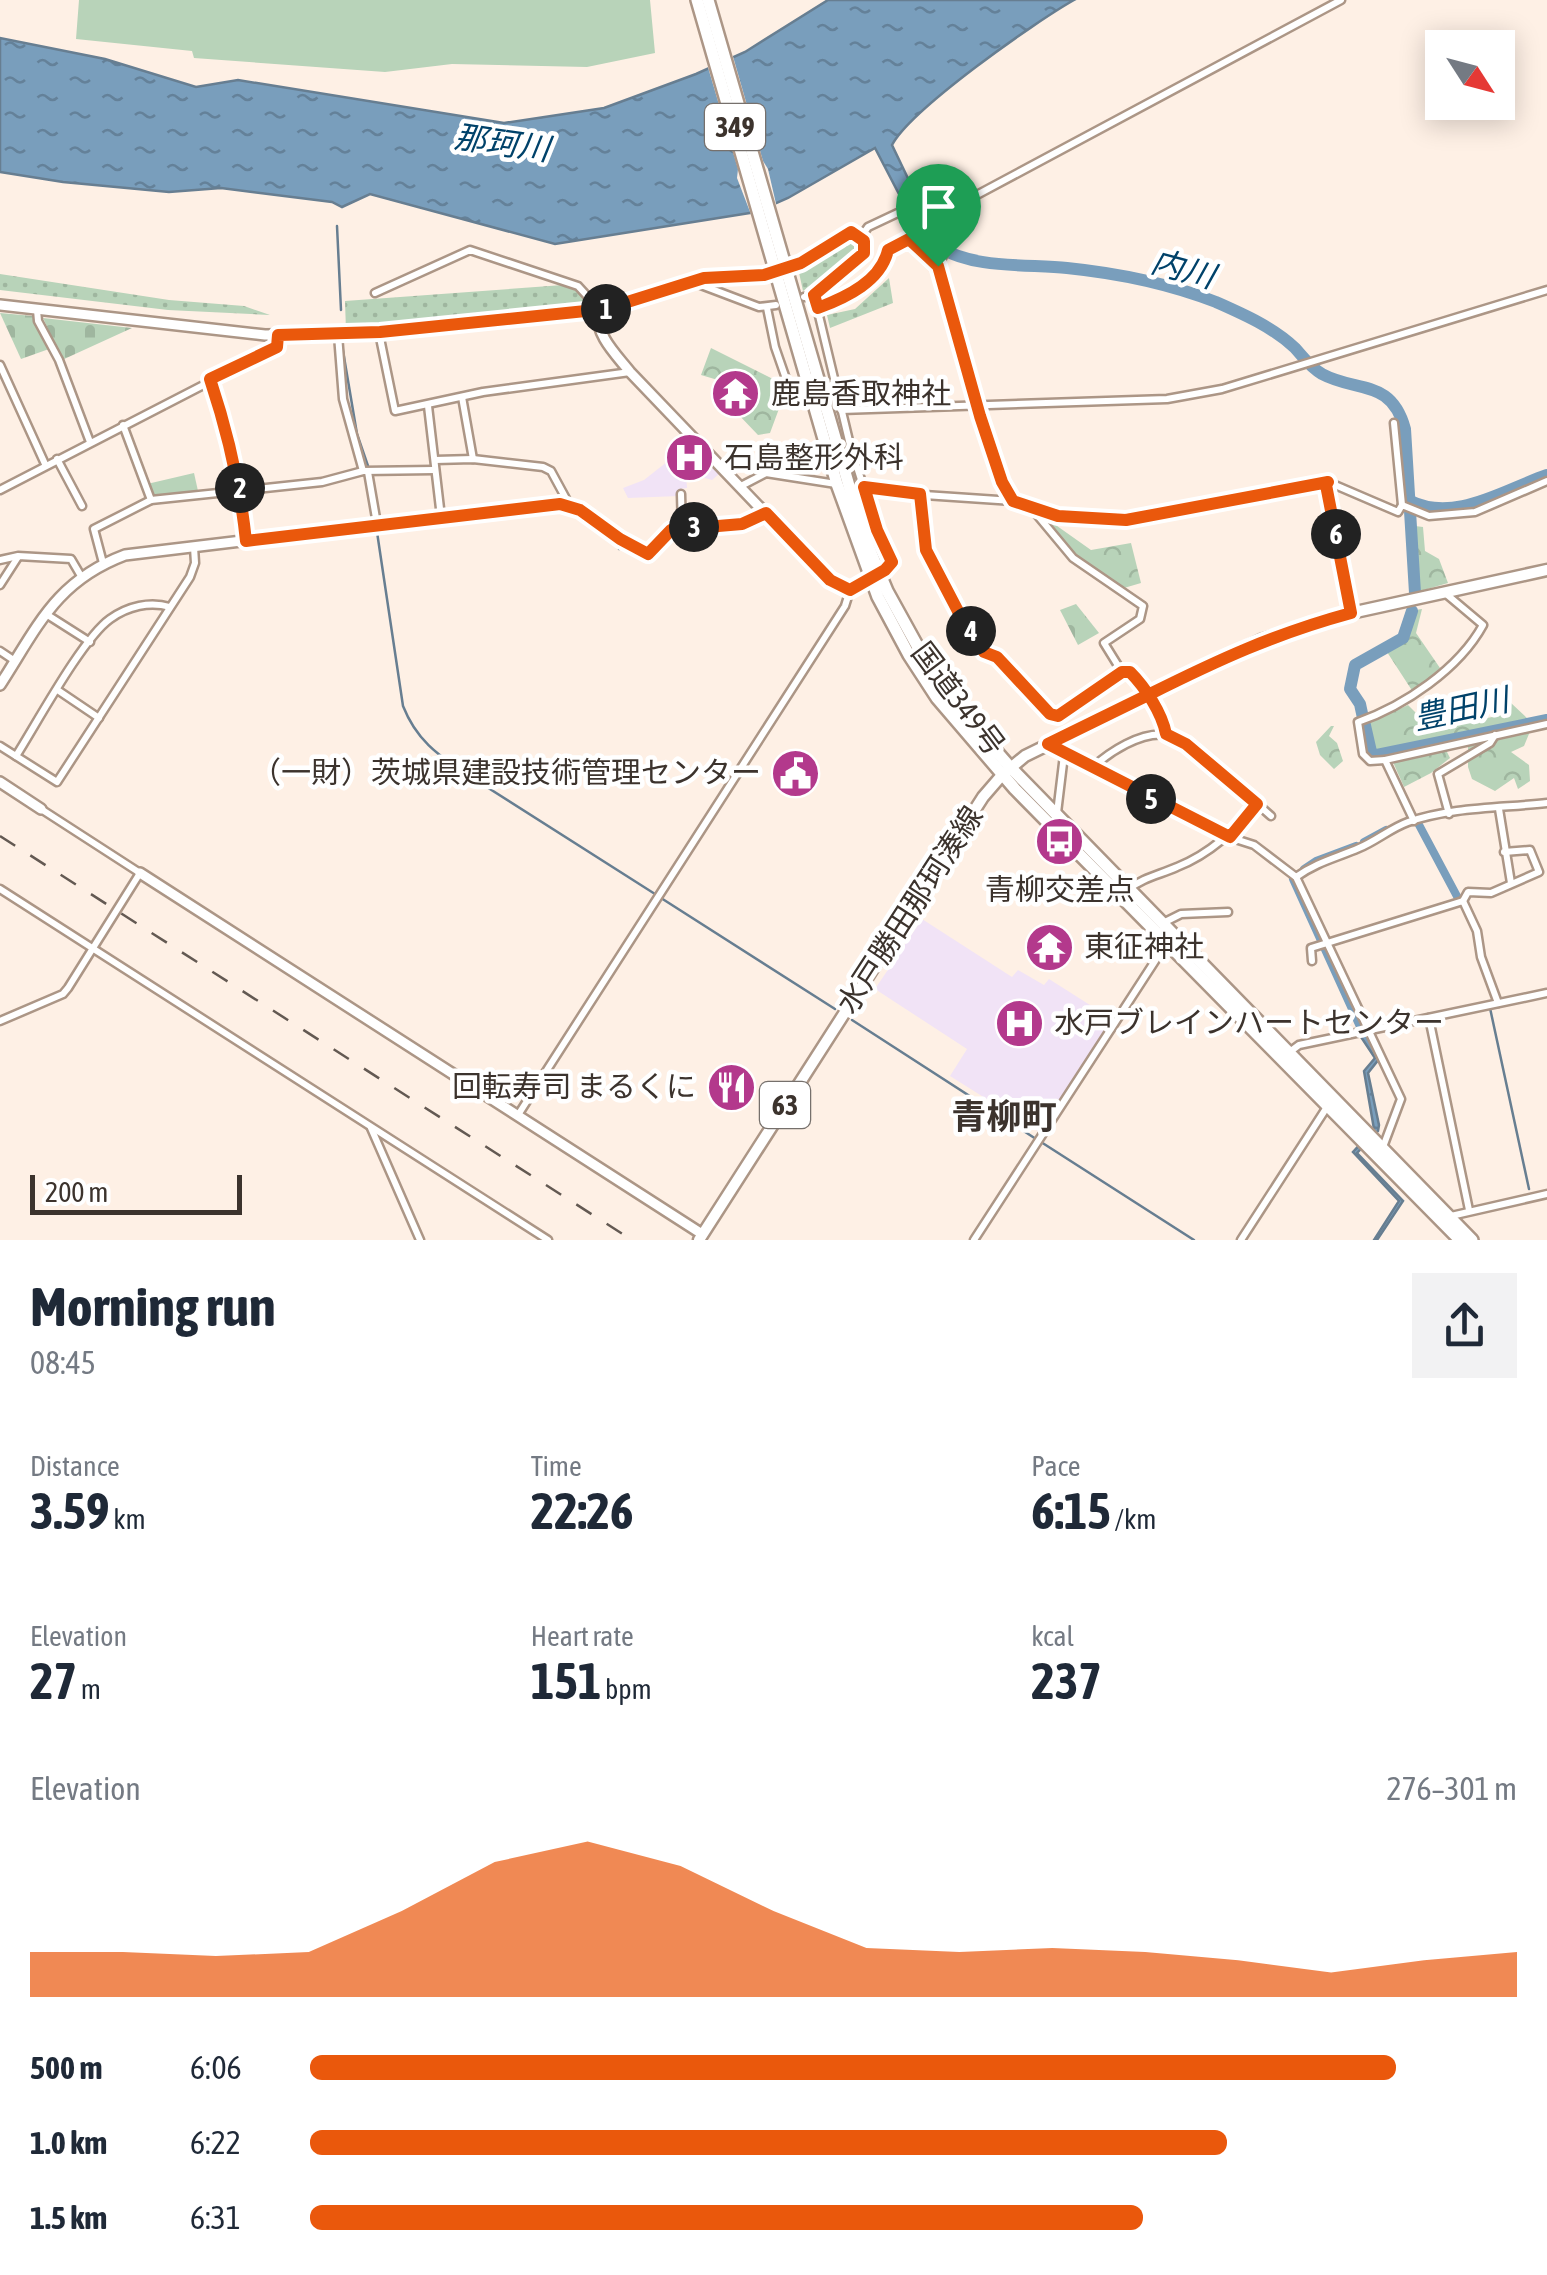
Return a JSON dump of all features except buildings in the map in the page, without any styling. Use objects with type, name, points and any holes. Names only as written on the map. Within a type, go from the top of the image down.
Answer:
[{"type":"highway","name":"国道349号","points":[[697,0],[777,253]]},
{"type":"highway","name":"国道349号","points":[[708,0],[837,484],[875,576],[930,669],[1006,771],[1285,1055],[1382,1148],[1447,1220],[1460,1240]]},
{"type":"highway","name":"国道349号","points":[[781,269],[875,576]]},
{"type":"highway","name":"国道349号","points":[[1006,771],[1057,815],[1125,892],[1162,924],[1170,939]]},
{"type":"highway","name":"国道349号","points":[[1285,1055],[1328,1106],[1472,1240]]},
{"type":"main road","name":"水戸勝田那珂湊線","points":[[704,1238],[982,797],[1006,771],[1048,744],[1261,640],[1351,613],[1547,570]]},
{"type":"street","points":[[938,266],[973,197],[1341,0]]},
{"type":"street","points":[[861,237],[868,227],[921,202]]},
{"type":"street","points":[[0,305],[278,335],[380,332],[592,311],[692,281],[717,276],[759,276],[801,263],[848,233],[861,237],[866,244],[863,256],[814,295],[804,297]]},
{"type":"street","points":[[818,308],[840,300],[881,270],[888,250],[909,239],[938,266],[977,404],[1002,482],[1013,501]]},
{"type":"street","points":[[375,293],[470,250],[578,286],[589,298],[603,338],[630,372],[830,580],[850,590]]},
{"type":"street","points":[[692,281],[767,308],[776,305]]},
{"type":"street","points":[[841,410],[1168,399],[1222,389],[1547,290]]},
{"type":"street","points":[[518,1115],[845,606],[850,590],[890,567],[891,556],[877,530],[841,410],[814,295]]},
{"type":"street","points":[[767,308],[792,396],[807,402]]},
{"type":"street","points":[[37,310],[38,321],[59,360],[90,442]]},
{"type":"street","points":[[380,332],[395,411],[630,372]]},
{"type":"street","points":[[0,490],[277,347],[278,335]]},
{"type":"street","points":[[338,335],[343,399],[366,472],[377,524]]},
{"type":"street","points":[[0,364],[45,464]]},
{"type":"street","points":[[210,379],[240,489],[246,541]]},
{"type":"street","points":[[462,397],[474,459]]},
{"type":"street","points":[[428,406],[440,516]]},
{"type":"street","points":[[1394,423],[1404,506]]},
{"type":"street","points":[[123,425],[152,500]]},
{"type":"street","points":[[57,459],[82,506]]},
{"type":"street","points":[[435,460],[474,459],[550,470],[570,506]]},
{"type":"street","points":[[104,563],[94,529],[152,500],[322,482],[366,472],[434,470]]},
{"type":"street","points":[[741,486],[766,473],[837,484]]},
{"type":"street","points":[[1404,506],[1429,516],[1476,512],[1547,481]]},
{"type":"street","points":[[850,494],[864,487],[1013,501],[1058,516],[1126,520],[1328,482],[1398,512],[1404,506]]},
{"type":"street","points":[[1328,482],[1351,613]]},
{"type":"street","points":[[681,494],[682,528]]},
{"type":"street","points":[[920,494],[926,550],[984,652],[997,657],[1050,714],[1058,716],[1122,672],[1130,672],[1148,695],[1166,734]]},
{"type":"street","points":[[0,684],[66,588],[104,563],[125,555],[551,504],[570,506],[648,554],[671,530],[742,524],[766,513]]},
{"type":"street","points":[[1032,508],[1067,553],[1143,606],[1140,620],[1104,643],[1122,672]]},
{"type":"street","points":[[0,746],[57,782],[193,569],[194,547]]},
{"type":"street","points":[[0,560],[18,556],[71,558],[81,576]]},
{"type":"street","points":[[0,585],[18,556]]},
{"type":"street","points":[[1444,592],[1483,626],[1472,646],[1412,696],[1391,710],[1358,722],[1363,754],[1370,761],[1385,760],[1547,724]]},
{"type":"street","points":[[16,756],[107,621],[129,608],[150,604],[170,607]]},
{"type":"street","points":[[46,614],[90,642]]},
{"type":"street","points":[[0,650],[16,661]]},
{"type":"street","points":[[58,690],[99,718]]},
{"type":"street","points":[[1091,769],[1118,746],[1166,734],[1186,744],[1271,816]]},
{"type":"street","points":[[1449,814],[1438,774],[1490,744],[1496,734]]},
{"type":"street","points":[[1048,744],[1091,769],[1254,845],[1296,877],[1324,944],[1401,1099],[1382,1148]]},
{"type":"street","points":[[1057,815],[1064,755]]},
{"type":"street","points":[[1385,760],[1414,820]]},
{"type":"street","points":[[0,782],[704,1238]]},
{"type":"street","points":[[1125,892],[1144,877],[1179,867],[1230,837],[1257,804]]},
{"type":"street","points":[[1296,877],[1316,862],[1361,847],[1414,820],[1478,808],[1547,804]]},
{"type":"street","points":[[1500,809],[1510,884]]},
{"type":"street","points":[[1312,961],[1311,948],[1425,916],[1462,901],[1468,892],[1491,892],[1543,872],[1530,850],[1504,852]]},
{"type":"street","points":[[0,1022],[62,994],[140,873]]},
{"type":"street","points":[[0,889],[548,1240]]},
{"type":"street","points":[[1462,901],[1477,931],[1481,957],[1498,1003]]},
{"type":"street","points":[[1162,924],[1181,914],[1228,912]]},
{"type":"street","points":[[974,1240],[1170,939]]},
{"type":"street","points":[[1285,1055],[1299,1045],[1547,993]]},
{"type":"street","points":[[1429,1018],[1469,1210]]},
{"type":"street","points":[[1241,1240],[1328,1106]]},
{"type":"street","points":[[371,1127],[420,1240]]},
{"type":"street","points":[[1447,1220],[1469,1210],[1547,1194]]},
{"type":"shaded area","name":"石島整形外科","points":[[691,443],[720,473],[712,480],[686,473],[687,488],[680,489],[679,496],[628,498],[623,488],[644,480]]},
{"type":"shaded area","name":"水戸ブレインハートセンター","points":[[922,919],[1012,977],[1018,970],[1044,985],[1049,979],[1112,1019],[1039,1132],[950,1076],[967,1049],[875,989]]},
{"type":"green space","points":[[79,0],[650,0],[655,53],[587,67],[452,64],[385,72],[194,58],[192,51],[76,39]]},
{"type":"green space","points":[[852,236],[862,245],[860,251],[803,291],[798,268]]},
{"type":"green space","points":[[0,274],[169,300],[244,306],[270,315],[168,310],[0,290]]},
{"type":"green space","points":[[889,278],[893,303],[830,328],[827,315],[855,309]]},
{"type":"green space","points":[[563,285],[583,293],[585,309],[346,331],[345,301]]},
{"type":"green space","points":[[0,313],[33,316],[49,349],[21,359]]},
{"type":"green space","points":[[43,318],[132,328],[62,360]]},
{"type":"green space","points":[[711,348],[775,380],[787,399],[780,406],[770,433],[758,435],[720,402],[721,394],[740,401],[748,389],[701,375]]},
{"type":"green space","points":[[194,473],[198,491],[153,497],[147,484]]},
{"type":"green space","points":[[1050,521],[1091,550],[1131,543],[1141,583],[1124,588],[1068,550]]},
{"type":"green space","points":[[1415,526],[1423,527],[1425,551],[1439,559],[1448,583],[1417,592]]},
{"type":"green space","points":[[1076,604],[1099,633],[1078,645],[1060,610]]},
{"type":"green space","points":[[1422,609],[1416,633],[1440,668],[1413,692],[1387,652],[1405,639],[1415,610]]},
{"type":"green space","points":[[1511,703],[1528,719],[1375,752],[1369,723],[1408,705],[1433,730],[1492,717]]},
{"type":"green space","points":[[1331,726],[1329,736],[1337,743],[1343,761],[1334,769],[1320,755],[1316,742]]},
{"type":"green space","points":[[1531,729],[1524,746],[1511,752],[1529,765],[1530,781],[1518,789],[1514,778],[1495,791],[1472,779],[1468,742]]},
{"type":"green space","points":[[1445,748],[1450,758],[1404,787],[1393,762]]},
{"type":"water","name":"那珂川","points":[[828,0],[1074,0],[976,67],[904,129],[892,145],[915,193],[901,198],[875,148],[756,212],[555,244],[370,194],[342,207],[332,202],[221,188],[169,192],[0,172],[0,38],[105,59],[196,87],[238,80],[504,123],[604,108],[696,74],[745,52]]},
{"type":"water","points":[[1366,1034],[1379,1059],[1368,1073],[1379,1125],[1357,1153],[1403,1201],[1377,1240],[1399,1201],[1353,1152],[1374,1129],[1364,1071],[1375,1058],[1361,1037]]},
{"type":"pier","points":[[732,53],[777,208],[752,217],[737,178],[738,169],[707,64]]},
{"type":"waterway","name":"内川","points":[[908,195],[930,236],[953,254],[984,262],[1104,273],[1198,296],[1267,327],[1322,374],[1382,394],[1399,413],[1405,429],[1415,593]]},
{"type":"waterway","points":[[337,226],[341,310]]},
{"type":"waterway","points":[[342,345],[357,434],[368,466]]},
{"type":"waterway","points":[[1410,501],[1427,507],[1462,506],[1547,475]]},
{"type":"waterway","points":[[719,529],[746,527],[761,520]]},
{"type":"waterway","points":[[377,532],[403,706],[414,728],[429,745],[466,773]]},
{"type":"waterway","points":[[663,543],[681,532]]},
{"type":"waterway","points":[[619,549],[623,543],[634,550]]},
{"type":"waterway","name":"内川","points":[[1363,718],[1350,689],[1355,665],[1403,638],[1412,611]]},
{"type":"waterway","name":"豊田川","points":[[1364,721],[1372,756],[1547,720]]},
{"type":"waterway","points":[[471,777],[655,894]]},
{"type":"waterway","points":[[1418,823],[1459,900]]},
{"type":"waterway","points":[[1364,842],[1386,830]]},
{"type":"waterway","name":"内川","points":[[1304,869],[1356,846]]},
{"type":"waterway","points":[[1293,879],[1362,1031]]},
{"type":"waterway","points":[[661,898],[835,1009]]},
{"type":"waterway","points":[[1490,1008],[1529,1189]]},
{"type":"waterway","points":[[852,1020],[1036,1139]]},
{"type":"waterway","points":[[1041,1142],[1194,1240]]},
{"type":"railway","points":[[0,836],[632,1240]]},
{"type":"place","name":"鹿島香取神社","points":[[736,394]]},
{"type":"place","name":"石島整形外科","points":[[689,458]]},
{"type":"place","name":"（一財）茨城県建設技術管理センター","points":[[796,773]]},
{"type":"place","name":"青柳交差点","points":[[1060,841]]},
{"type":"place","name":"東征神社","points":[[1049,947]]},
{"type":"place","name":"水戸ブレインハートセンター","points":[[1019,1023]]},
{"type":"place","name":"回転寿司 まるくに","points":[[731,1087]]},
{"type":"district","name":"青柳町","points":[[1004,1117]]},
{"type":"route","points":[[938,266],[909,239],[888,250],[881,270],[840,300],[818,308],[814,295],[863,256],[866,244],[851,232],[801,263],[764,275],[704,278],[605,309],[440,328],[278,335],[277,347],[210,379],[240,489],[246,541],[560,504],[580,510],[648,554],[671,530],[742,524],[766,513],[830,580],[850,590],[890,567],[892,562],[864,487],[920,494],[926,550],[984,652],[997,657],[1027,692],[1050,714],[1058,716],[1122,672],[1130,672],[1148,695],[1166,734],[1186,744],[1257,804],[1230,837],[1048,744],[1070,734],[1148,695],[1159,690],[1211,662],[1261,640],[1351,613],[1328,482],[1126,520],[1058,516],[1013,501],[1002,482],[980,416],[938,266]]}]
